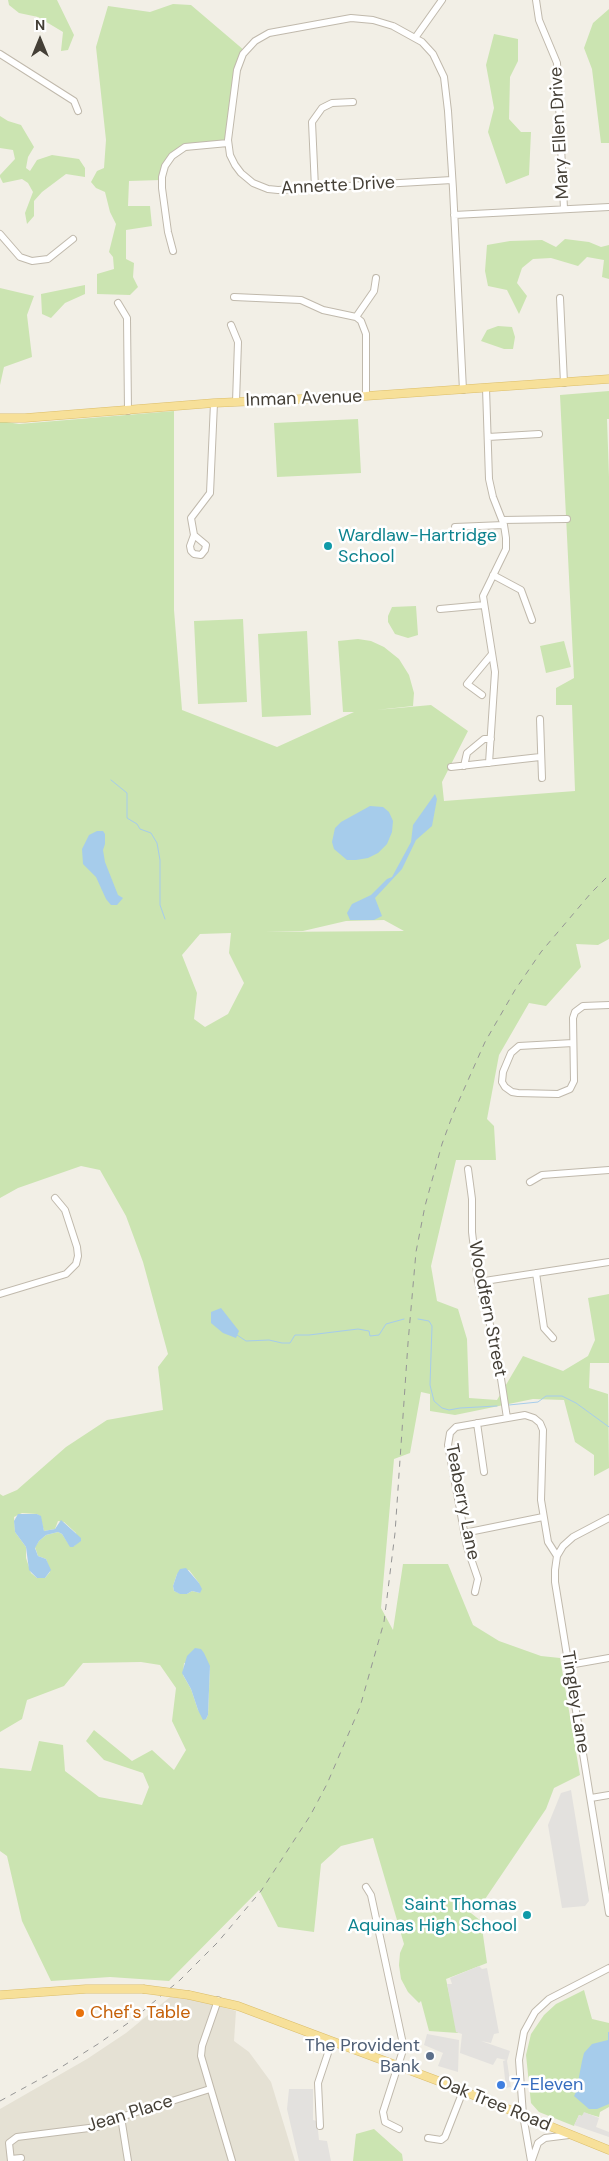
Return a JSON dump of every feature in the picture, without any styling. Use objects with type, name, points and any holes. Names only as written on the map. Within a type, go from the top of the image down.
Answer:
[{"type":"main road","name":"Inman Avenue","points":[[0,418],[128,411],[214,403],[366,396],[609,380]]},
{"type":"main road","name":"Oak Tree Road","points":[[0,1995],[86,1988],[143,1990],[218,2000],[398,2066],[609,2150]]},
{"type":"street","points":[[415,38],[442,0]]},
{"type":"street","name":"Mary Ellen Drive","points":[[536,0],[538,20],[557,63],[564,209]]},
{"type":"street","name":"Annette Drive","points":[[452,180],[273,189],[253,183],[235,165],[228,143],[238,65],[247,50],[264,35],[351,18],[384,23],[415,38],[433,54],[444,77],[452,180],[463,390]]},
{"type":"street","points":[[0,54],[74,101],[78,111]]},
{"type":"street","points":[[315,188],[312,122],[322,108],[332,103],[354,102]]},
{"type":"street","points":[[173,251],[168,232],[162,188],[165,166],[172,156],[188,146],[228,143]]},
{"type":"street","points":[[454,215],[609,207]]},
{"type":"street","points":[[0,234],[20,257],[32,261],[48,259],[74,239]]},
{"type":"street","points":[[356,317],[374,291],[376,278]]},
{"type":"street","points":[[234,297],[301,300],[323,310],[356,317],[361,321],[366,334],[366,396]]},
{"type":"street","points":[[560,298],[564,383]]},
{"type":"street","points":[[118,303],[127,318],[128,411]]},
{"type":"street","points":[[231,325],[238,342],[236,402]]},
{"type":"street","points":[[486,388],[489,480],[503,522],[506,549],[483,596],[495,672],[489,763]]},
{"type":"street","points":[[194,535],[191,518],[210,493],[214,403]]},
{"type":"street","points":[[488,437],[539,434]]},
{"type":"street","points":[[455,527],[503,522],[566,519]]},
{"type":"street","points":[[493,575],[521,590],[532,620]]},
{"type":"street","points":[[440,609],[484,605]]},
{"type":"street","points":[[482,695],[467,684],[492,654]]},
{"type":"street","points":[[540,718],[542,778]]},
{"type":"street","points":[[464,766],[467,752],[484,739],[491,739]]},
{"type":"street","points":[[451,767],[540,757]]},
{"type":"street","points":[[573,1043],[519,1046],[511,1053],[503,1072],[502,1082],[512,1092],[518,1093],[558,1094],[566,1092],[574,1082],[573,1018],[575,1012],[583,1006],[609,1005]]},
{"type":"street","name":"Woodfern Street","points":[[468,1169],[472,1199],[472,1232],[478,1282],[496,1346],[507,1418]]},
{"type":"street","points":[[530,1182],[542,1175],[609,1170]]},
{"type":"street","points":[[0,1294],[66,1274],[76,1264],[78,1256],[65,1210],[56,1198]]},
{"type":"street","points":[[478,1282],[609,1262]]},
{"type":"street","points":[[536,1273],[544,1328],[553,1338]]},
{"type":"street","name":"Teaberry Lane","points":[[475,1592],[478,1579],[467,1547],[447,1440],[450,1433],[456,1428],[507,1418],[529,1416],[537,1420],[541,1426],[541,1500],[543,1517],[548,1542],[557,1556]]},
{"type":"street","points":[[478,1423],[484,1472]]},
{"type":"street","points":[[464,1533],[543,1517]]},
{"type":"street","points":[[557,1556],[563,1546],[573,1537],[609,1518]]},
{"type":"street","name":"Tingley Lane","points":[[557,1556],[555,1582],[609,1913]]},
{"type":"street","points":[[569,1665],[609,1658]]},
{"type":"street","points":[[591,1798],[609,1795]]},
{"type":"street","points":[[366,1887],[372,1895],[401,2034],[403,2050],[383,2112],[385,2122],[399,2129]]},
{"type":"street","points":[[531,2161],[523,2115],[519,2049],[529,2021],[539,2008],[555,1995],[609,1968]]},
{"type":"street","points":[[218,2000],[201,2051],[210,2089],[232,2161]]},
{"type":"street","points":[[320,2126],[318,2083],[332,2041]]},
{"type":"street","name":"Jean Place","points":[[11,2160],[9,2143],[17,2137],[93,2128],[121,2117],[210,2089]]},
{"type":"street","points":[[428,2138],[441,2140],[444,2137],[463,2092]]},
{"type":"street","points":[[121,2117],[128,2161]]},
{"type":"street","points":[[531,2161],[538,2143],[545,2138],[569,2135]]},
{"type":"street","points":[[11,2160],[22,2158]]},
{"type":"shaded area","points":[[571,1790],[589,1901],[585,1906],[562,1908],[548,1825],[561,1793]]},
{"type":"shaded area","points":[[479,1966],[482,1969],[487,1968],[499,2033],[494,2034],[491,2043],[481,2041],[510,2051],[507,2061],[511,2087],[506,2088],[503,2061],[506,2060],[497,2058],[493,2065],[460,2053],[462,2034],[456,2032],[447,1984],[452,1984],[450,1978]]},
{"type":"shaded area","points":[[170,1997],[201,2001],[236,2011],[234,2041],[249,2052],[271,2082],[295,2161],[0,2161],[0,2109],[87,2059],[126,2033]]},
{"type":"shaded area","points":[[427,2034],[459,2040],[458,2072],[438,2066],[443,2053],[424,2045]]},
{"type":"shaded area","points":[[289,2089],[313,2089],[313,2120],[317,2121],[319,2140],[327,2141],[331,2161],[299,2161],[287,2109]]},
{"type":"shaded area","points":[[584,2112],[599,2118],[596,2127],[609,2132],[609,2137],[574,2125],[579,2115],[582,2116]]},
{"type":"green space","points":[[8,0],[57,0],[74,35],[68,50],[61,51],[63,32],[38,17],[19,13],[9,5]]},
{"type":"green space","points":[[173,4],[191,5],[245,51],[234,75],[226,143],[174,153],[161,180],[129,181],[128,206],[150,206],[152,226],[126,230],[126,259],[134,263],[133,277],[138,287],[130,295],[97,294],[97,274],[114,269],[113,257],[109,252],[116,224],[110,212],[105,192],[96,188],[91,182],[97,171],[104,168],[106,140],[96,47],[108,6],[150,12]]},
{"type":"green space","points":[[609,9],[609,143],[601,143],[592,69],[584,48],[593,23]]},
{"type":"green space","points":[[494,34],[518,39],[518,61],[510,77],[509,119],[521,132],[531,132],[529,175],[506,184],[488,132],[494,108],[486,65]]},
{"type":"green space","points":[[0,116],[21,125],[34,147],[28,157],[26,168],[30,171],[37,160],[52,155],[79,159],[85,168],[85,177],[66,174],[42,192],[34,201],[34,216],[27,224],[25,213],[33,192],[28,183],[22,179],[3,183],[0,177],[15,159],[13,150],[0,148]]},
{"type":"green space","points":[[565,239],[589,242],[601,247],[609,245],[609,279],[602,277],[604,260],[587,257],[578,266],[551,258],[533,259],[522,268],[517,283],[527,296],[519,314],[507,290],[488,286],[485,271],[487,245],[510,241],[542,240],[556,247]]},
{"type":"green space","points":[[85,285],[85,294],[65,303],[51,318],[42,314],[41,294]]},
{"type":"green space","points":[[0,288],[34,296],[27,315],[32,357],[4,367],[0,385]]},
{"type":"green space","points":[[498,326],[512,327],[515,337],[513,349],[504,349],[481,341],[487,330]]},
{"type":"green space","points":[[609,391],[609,419],[607,419],[609,477],[609,939],[598,945],[576,944],[581,967],[546,1006],[529,1003],[499,1055],[487,1119],[494,1126],[496,1160],[456,1160],[431,1266],[437,1301],[458,1309],[467,1339],[469,1398],[497,1400],[523,1356],[563,1371],[588,1356],[595,1340],[588,1298],[609,1294],[609,1363],[590,1363],[589,1388],[608,1394],[609,1468],[594,1476],[594,1455],[575,1442],[564,1400],[533,1399],[455,1415],[430,1411],[430,1394],[421,1392],[410,1453],[394,1459],[381,1608],[393,1630],[403,1564],[448,1564],[473,1625],[499,1641],[541,1656],[560,1658],[580,1775],[554,1788],[546,1809],[477,1911],[468,1901],[462,1906],[481,1921],[487,1963],[446,1979],[458,2033],[429,2031],[421,2001],[419,2003],[408,1992],[401,1979],[400,1953],[404,1944],[373,1838],[341,1846],[321,1864],[314,1932],[278,1927],[259,1890],[169,1981],[110,1977],[51,1981],[22,1921],[7,1856],[0,1851],[0,1768],[31,1771],[39,1741],[63,1745],[65,1771],[99,1797],[142,1805],[149,1787],[143,1773],[104,1760],[86,1741],[94,1730],[132,1761],[152,1750],[174,1770],[186,1750],[172,1721],[176,1688],[160,1665],[141,1662],[83,1663],[64,1686],[27,1700],[22,1719],[0,1732],[0,1494],[3,1496],[17,1490],[66,1447],[107,1420],[163,1410],[158,1367],[168,1354],[143,1262],[126,1216],[100,1170],[81,1166],[18,1188],[0,1198],[0,421],[19,424],[174,411],[174,610],[182,710],[277,747],[354,712],[343,712],[338,641],[358,639],[371,641],[384,647],[399,659],[409,675],[414,693],[413,706],[376,710],[431,705],[468,731],[442,782],[444,801],[575,791],[572,705],[556,705],[556,688],[574,678],[560,395]],"holes":[[[384,920],[404,931],[265,932],[303,931],[346,921]],[[231,933],[229,953],[244,983],[228,1014],[205,1027],[194,1019],[197,993],[182,955],[200,934]],[[22,1513],[37,1514],[40,1516],[44,1531],[55,1529],[58,1521],[64,1522],[76,1533],[77,1543],[74,1546],[68,1543],[62,1534],[58,1532],[46,1535],[39,1541],[35,1547],[38,1556],[46,1559],[50,1572],[45,1578],[37,1578],[31,1573],[26,1558],[26,1547],[15,1532],[14,1517]],[[189,1570],[199,1583],[200,1593],[192,1591],[187,1594],[181,1594],[174,1591],[173,1586],[177,1574]],[[184,1663],[210,1666],[208,1715],[206,1719],[198,1710],[191,1689],[183,1675]]]},
{"type":"green space","points":[[358,419],[361,473],[277,477],[274,423]]},
{"type":"green space","points":[[416,606],[418,635],[408,638],[395,634],[388,622],[388,616],[392,607]]},
{"type":"green space","points":[[243,619],[247,702],[198,704],[194,621]]},
{"type":"green space","points":[[307,631],[311,715],[262,717],[258,634]]},
{"type":"green space","points":[[564,641],[571,667],[546,673],[540,646]]},
{"type":"green space","points":[[584,1990],[592,2019],[609,2023],[609,2107],[600,2112],[599,2117],[585,2113],[582,2116],[579,2115],[574,2126],[539,2112],[531,2103],[526,2055],[531,2034],[544,2015],[556,2004]]},
{"type":"green space","points":[[374,2129],[402,2154],[403,2161],[353,2161],[356,2134]]},
{"type":"water","points":[[435,794],[437,799],[432,826],[416,840],[402,869],[375,898],[382,916],[374,920],[350,920],[347,913],[352,904],[371,895],[387,879],[392,877],[411,842],[413,825]]},
{"type":"water","points":[[370,806],[383,807],[389,812],[393,821],[392,832],[387,844],[378,853],[368,858],[347,860],[334,849],[332,842],[335,828],[341,822]]},
{"type":"water","points":[[97,831],[103,831],[105,834],[103,850],[105,862],[118,895],[123,898],[117,905],[111,905],[106,899],[96,877],[83,864],[82,849],[89,835]]},
{"type":"water","points":[[221,1308],[239,1331],[236,1338],[223,1333],[211,1323],[211,1312]]},
{"type":"water","points":[[18,1514],[37,1514],[41,1516],[44,1531],[55,1529],[61,1520],[81,1538],[81,1541],[73,1547],[70,1547],[62,1534],[58,1532],[46,1535],[39,1541],[35,1548],[38,1556],[46,1559],[51,1570],[45,1578],[37,1578],[29,1570],[26,1547],[15,1532],[14,1521]]},
{"type":"water","points":[[186,1568],[199,1583],[202,1589],[200,1593],[192,1591],[187,1594],[180,1594],[174,1591],[173,1586],[177,1574],[180,1569]]},
{"type":"water","points":[[195,1648],[201,1649],[210,1666],[208,1715],[203,1720],[191,1689],[182,1673],[187,1656]]},
{"type":"water","points":[[608,2032],[609,2104],[597,2109],[589,2109],[574,2096],[579,2086],[582,2061],[584,2053],[592,2044],[608,2040]]},
{"type":"waterway","points":[[111,780],[127,793],[127,818],[137,824],[140,829],[151,833],[157,843],[160,860],[160,905],[165,919]]},
{"type":"waterway","points":[[237,1335],[246,1341],[269,1340],[282,1343],[290,1343],[295,1335],[358,1329],[369,1331],[370,1336],[379,1335],[386,1324],[404,1319]]},
{"type":"waterway","points":[[418,1319],[429,1321],[432,1326],[430,1385],[434,1401],[442,1408],[449,1410],[497,1406]]},
{"type":"waterway","points":[[509,1405],[538,1402],[546,1396],[562,1396],[576,1403],[609,1427]]},
{"type":"railway","points":[[0,2101],[55,2071],[98,2044],[131,2021],[180,1980],[217,1943],[261,1891],[310,1816],[327,1784],[360,1707],[384,1622],[395,1533],[416,1252],[425,1206],[442,1144],[453,1114],[485,1042],[515,990],[541,952],[591,893],[609,875]]},
{"type":"place","name":"Wardlaw-Hartridge School","points":[[328,546]]},
{"type":"place","name":"Saint Thomas Aquinas High School","points":[[527,1915]]},
{"type":"place","name":"Chef's Table","points":[[80,2013]]},
{"type":"place","name":"The Provident Bank","points":[[430,2056]]},
{"type":"place","name":"7-Eleven","points":[[501,2085]]}]
